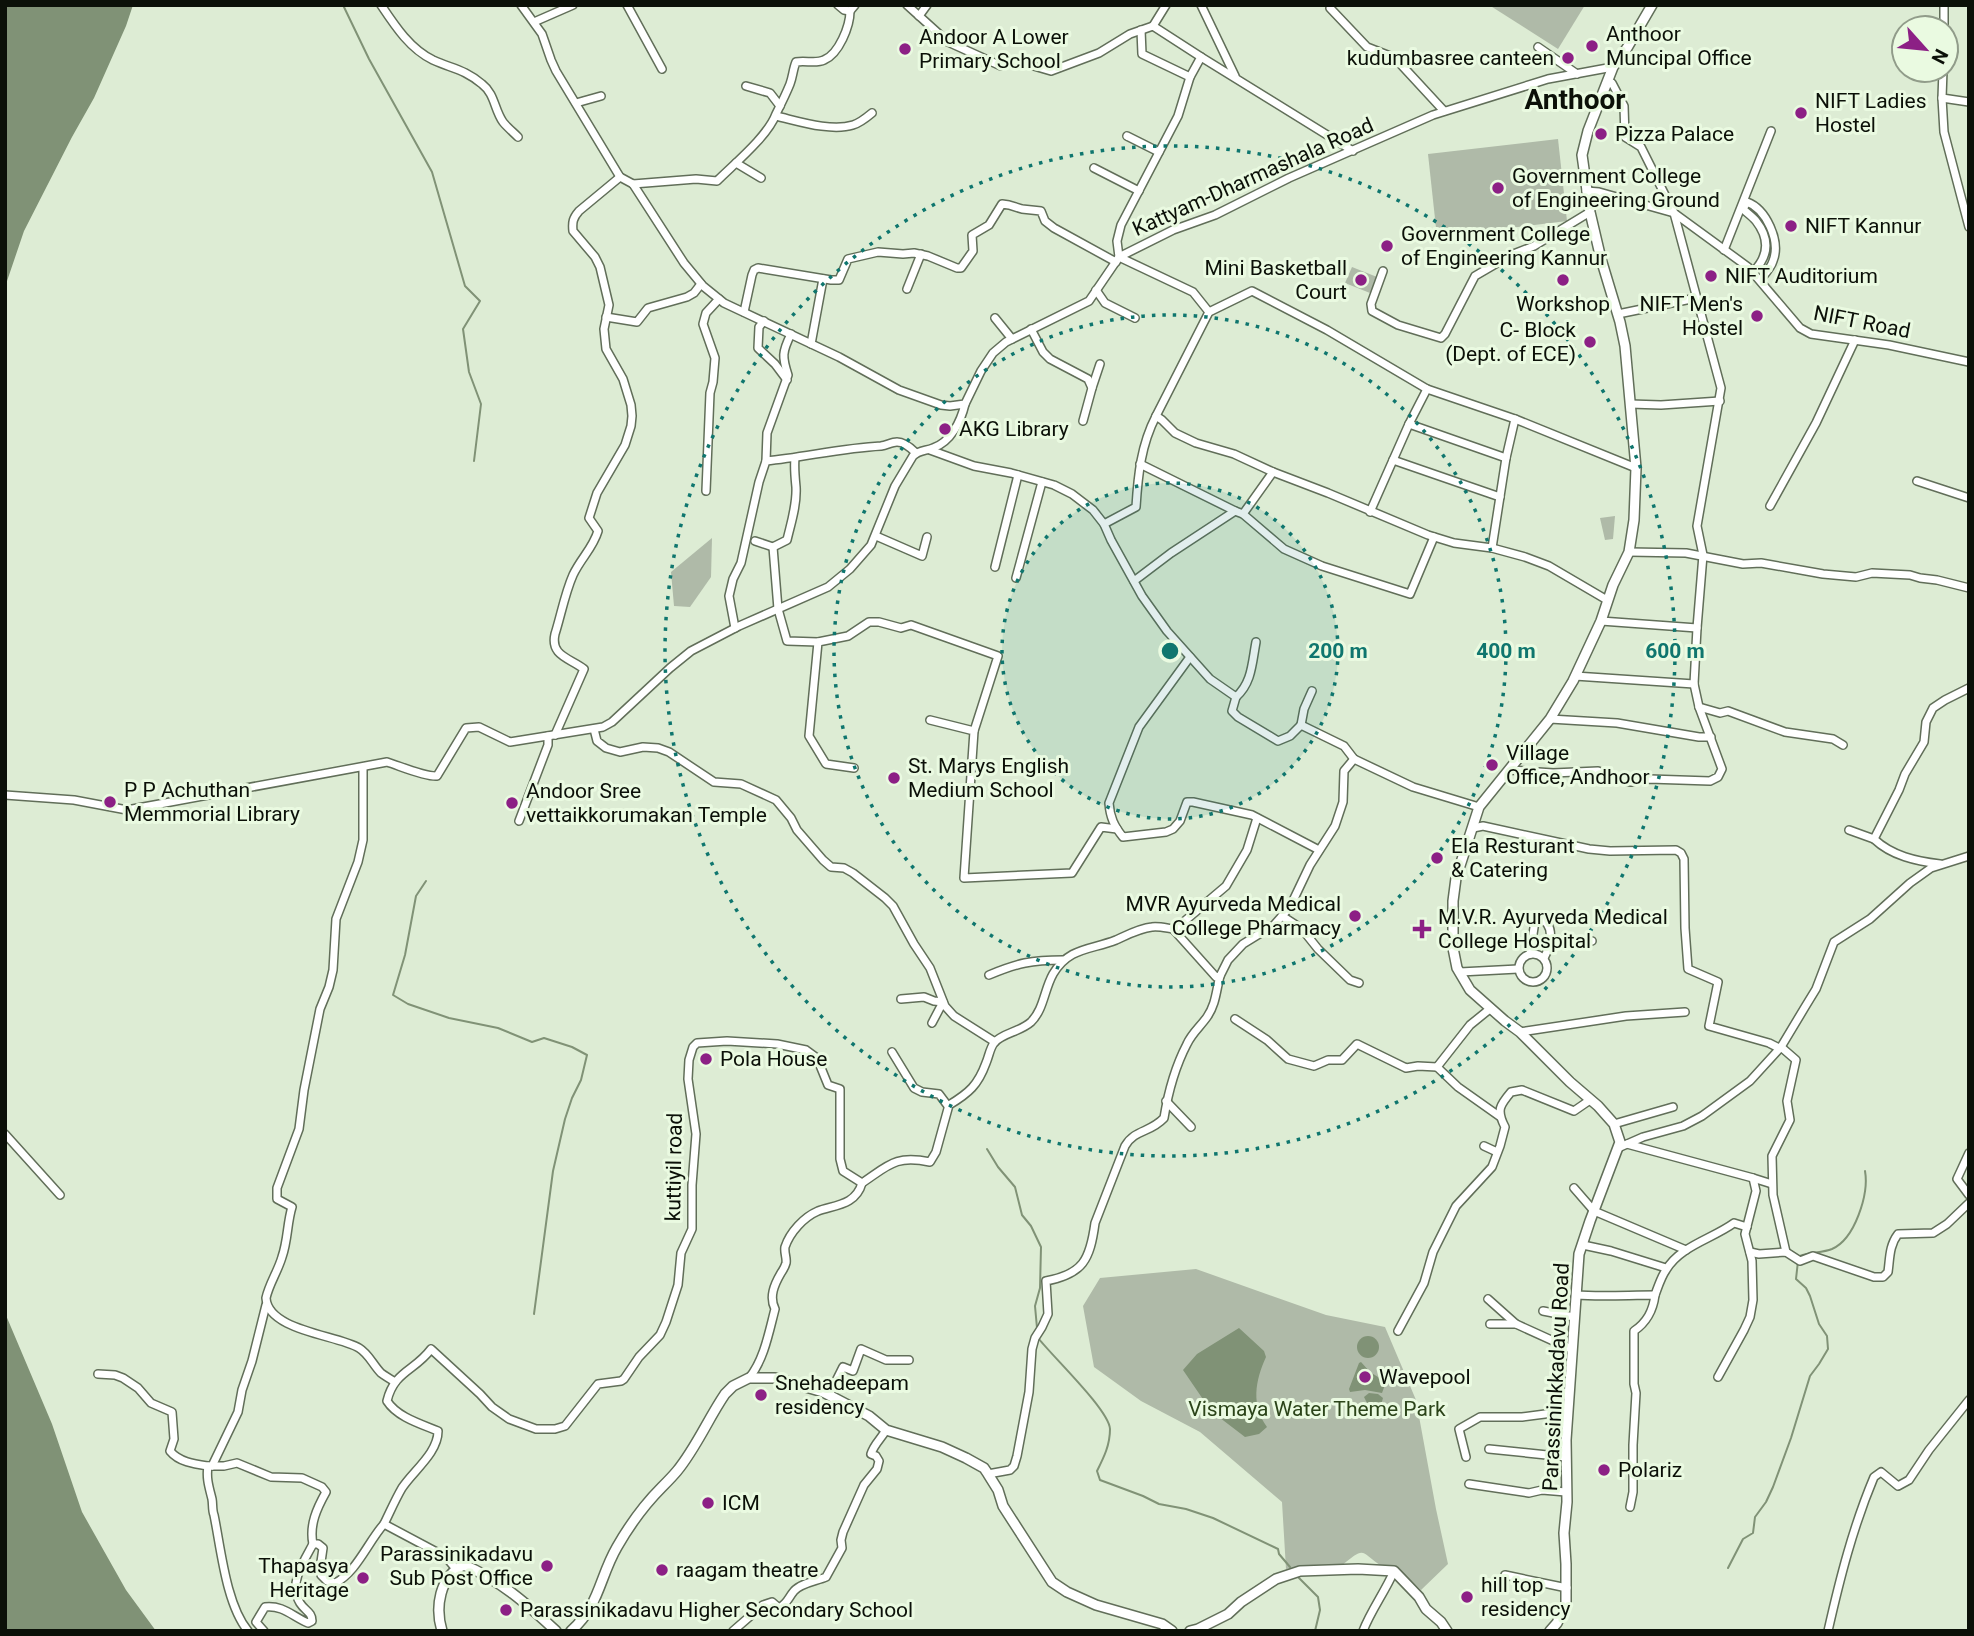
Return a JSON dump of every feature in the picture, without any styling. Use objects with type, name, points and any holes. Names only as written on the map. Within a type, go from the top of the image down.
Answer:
[{"type":"main road","points":[[1622,1146],[1614,1124],[1520,1032],[1470,990],[1457,968],[1453,948],[1452,901],[1456,878],[1479,807],[1550,719],[1575,676],[1629,552],[1634,520],[1636,468],[1625,346],[1590,212],[1583,155],[1587,131],[1613,67],[1652,5]]},
{"type":"main road","name":"Parassininkkadavu Road","points":[[1550,1631],[1566,1604],[1566,1457],[1579,1254],[1622,1146]]},
{"type":"main road","points":[[576,1629],[595,1601],[605,1572],[624,1537],[649,1501],[689,1455],[725,1394],[733,1386],[749,1378],[775,1378],[823,1392],[869,1416],[886,1430],[942,1447],[984,1468],[998,1490],[1003,1506],[1052,1582],[1096,1605],[1161,1624],[1172,1631]]},
{"type":"main road","points":[[442,1631],[438,1616],[439,1600],[448,1578],[464,1565],[499,1583],[538,1613],[556,1631]]},
{"type":"main road","points":[[1190,1631],[1228,1614],[1276,1579],[1300,1572],[1358,1569],[1394,1572],[1447,1631]]},
{"type":"street","points":[[381,5],[403,36],[420,53],[463,70],[485,86],[502,121],[518,137]]},
{"type":"street","points":[[521,5],[542,34],[551,60],[620,177],[633,184],[684,263],[701,284],[719,299],[899,390],[950,407],[965,404]]},
{"type":"street","points":[[534,22],[573,5]]},
{"type":"street","points":[[627,5],[662,69]]},
{"type":"street","points":[[633,184],[696,179],[717,181],[752,148],[776,117],[796,62],[819,61],[831,56],[843,39],[852,8],[844,10],[838,5]]},
{"type":"street","points":[[907,5],[948,41],[1000,66],[1017,61],[1051,71],[1099,53],[1130,34],[1153,26],[1166,5]]},
{"type":"street","points":[[919,16],[928,5]]},
{"type":"street","points":[[1201,5],[1235,76]]},
{"type":"street","points":[[1331,5],[1367,47],[1395,58],[1444,110]]},
{"type":"street","points":[[1153,26],[1353,151]]},
{"type":"street","points":[[1141,30],[1142,54],[1190,77]]},
{"type":"street","points":[[1538,47],[1577,74]]},
{"type":"street","points":[[1117,260],[1117,241],[1121,225],[1178,116],[1190,77],[1201,57]]},
{"type":"street","name":"Kattyam-Dharmashala Road","points":[[930,450],[950,436],[962,416],[981,371],[993,353],[1012,339],[1089,301],[1117,260],[1173,230],[1215,215],[1289,178],[1444,110],[1548,79],[1613,67]]},
{"type":"street","points":[[1510,770],[1565,773],[1598,771],[1631,782],[1649,779],[1710,781],[1718,777],[1721,769],[1699,707],[1694,684],[1703,555],[1697,526],[1721,388],[1674,213],[1641,147],[1625,137],[1624,106],[1612,83],[1606,84]]},
{"type":"street","points":[[1942,84],[1944,132],[1969,228]]},
{"type":"street","points":[[746,86],[770,93],[780,106]]},
{"type":"street","points":[[576,103],[601,96]]},
{"type":"street","points":[[1942,98],[1969,102]]},
{"type":"street","points":[[776,117],[816,125],[845,127],[856,124],[872,113]]},
{"type":"street","points":[[1724,250],[1771,131]]},
{"type":"street","points":[[1127,136],[1159,152]]},
{"type":"street","points":[[736,163],[761,178]]},
{"type":"street","points":[[1094,168],[1139,191]]},
{"type":"street","points":[[519,821],[551,736],[584,669],[555,649],[555,634],[572,578],[597,535],[598,531],[589,518],[590,510],[607,472],[625,445],[631,426],[631,405],[623,379],[606,349],[604,329],[609,305],[600,267],[573,231],[572,223],[579,211],[620,177]]},
{"type":"street","name":"NIFT Road","points":[[1587,191],[1674,213],[1753,272],[1800,328],[1811,334],[1889,345],[1969,362]]},
{"type":"street","points":[[1753,272],[1765,257],[1766,243],[1758,224],[1743,209],[1747,202],[1754,204],[1772,228],[1775,254],[1760,280]]},
{"type":"street","points":[[744,312],[752,275],[758,268],[839,280],[845,262],[878,251],[921,254],[961,268],[972,251],[972,235],[989,225],[1002,204],[1041,211],[1048,224],[1117,260],[1193,292],[1209,312]]},
{"type":"street","points":[[1383,271],[1371,304],[1372,312],[1398,325],[1441,338],[1475,276],[1511,255],[1534,246],[1590,212]]},
{"type":"street","points":[[907,289],[921,254]]},
{"type":"street","points":[[811,344],[823,279]]},
{"type":"street","points":[[606,317],[637,322],[648,308],[687,297],[701,284]]},
{"type":"street","points":[[1096,290],[1105,303],[1135,317]]},
{"type":"street","points":[[1104,524],[1136,507],[1137,482],[1147,435],[1209,312],[1252,291],[1327,330],[1427,388],[1516,419],[1636,468]]},
{"type":"street","points":[[1618,314],[1696,298]]},
{"type":"street","points":[[706,491],[710,393],[715,358],[703,324],[706,313],[719,299]]},
{"type":"street","points":[[995,318],[1012,339]]},
{"type":"street","points":[[764,321],[759,327],[758,348],[787,380]]},
{"type":"street","points":[[1031,329],[1043,352],[1050,359],[1088,379],[1092,388]]},
{"type":"street","points":[[735,628],[729,596],[741,563],[766,461],[767,433],[787,380],[783,358],[791,334]]},
{"type":"street","points":[[1770,506],[1816,423],[1855,340]]},
{"type":"street","points":[[1083,421],[1100,364]]},
{"type":"street","points":[[1370,512],[1427,388]]},
{"type":"street","points":[[1630,404],[1720,401]]},
{"type":"street","points":[[1156,416],[1175,433],[1196,443],[1234,454],[1409,529],[1454,542],[1492,548],[1549,566],[1607,600]]},
{"type":"street","points":[[1492,548],[1506,458],[1516,419]]},
{"type":"street","points":[[1409,424],[1506,458]]},
{"type":"street","points":[[766,461],[897,442],[903,443],[916,453]]},
{"type":"street","points":[[5,794],[74,800],[127,810],[387,762],[431,777],[437,776],[463,732],[471,726],[510,742],[594,729],[612,722],[691,651],[735,628],[828,587],[862,557],[871,545],[895,486],[916,453],[930,450],[974,466],[1054,485],[1072,494],[1093,510],[1104,524],[1142,596],[1167,631],[1210,679],[1236,697]]},
{"type":"street","points":[[755,541],[773,547],[787,540],[794,512],[795,458]]},
{"type":"street","points":[[1393,460],[1500,497]]},
{"type":"street","points":[[1140,464],[1239,512],[1284,549],[1322,566],[1410,594],[1434,537]]},
{"type":"street","points":[[1134,581],[1171,553],[1239,512],[1273,472]]},
{"type":"street","points":[[995,567],[1017,475]]},
{"type":"street","points":[[1917,481],[1969,498]]},
{"type":"street","points":[[1016,578],[1042,482]]},
{"type":"street","points":[[876,536],[922,556],[927,537]]},
{"type":"street","points":[[773,547],[778,609],[787,640],[818,642],[848,636],[869,622],[879,622],[901,628],[911,625],[998,656],[974,731],[964,877],[1072,873],[1101,827],[1117,830]]},
{"type":"street","points":[[1629,552],[1686,553],[1743,564],[1762,562],[1856,578],[1872,573],[1910,575],[1969,589]]},
{"type":"street","points":[[1601,621],[1698,628]]},
{"type":"street","points":[[818,642],[810,736],[826,764],[854,768]]},
{"type":"street","points":[[1256,642],[1249,679],[1244,690],[1236,697],[1232,710],[1238,717],[1278,741],[1290,736],[1301,725],[1312,691]]},
{"type":"street","points":[[1189,657],[1139,727],[1109,803],[1109,813],[1117,830],[1123,837],[1166,832],[1177,825],[1187,803],[1193,802],[1238,811],[1257,818],[1319,850]]},
{"type":"street","points":[[1575,676],[1694,684]]},
{"type":"street","points":[[1874,839],[1924,741],[1926,722],[1933,708],[1969,688]]},
{"type":"street","points":[[1699,707],[1720,713],[1728,711],[1785,732],[1833,739],[1843,745]]},
{"type":"street","points":[[1550,719],[1617,723],[1711,737]]},
{"type":"street","points":[[930,720],[974,731]]},
{"type":"street","points":[[1301,725],[1343,746],[1353,759],[1413,787],[1479,807]]},
{"type":"street","points":[[594,729],[597,741],[606,748],[620,752],[643,747],[658,748],[670,752],[714,782],[741,784],[776,800],[823,860],[831,867],[844,868],[853,873],[893,906],[930,968],[943,1002],[954,1016],[995,1042]]},
{"type":"street","points":[[988,1474],[1010,1470],[1014,1466],[1029,1392],[1032,1349],[1048,1314],[1046,1281],[1066,1277],[1083,1264],[1095,1223],[1125,1146],[1130,1137],[1158,1124],[1164,1118],[1166,1101],[1185,1046],[1205,1020],[1216,999],[1220,976],[1228,960],[1243,944],[1274,925],[1290,907],[1319,850],[1335,826],[1343,802],[1344,771],[1353,759]]},
{"type":"street","points":[[248,1631],[237,1611],[224,1573],[208,1488],[210,1466],[238,1412],[242,1390],[253,1361],[268,1290],[287,1239],[292,1207],[277,1199],[277,1188],[299,1129],[320,1009],[330,987],[333,970],[336,919],[358,862],[363,840],[363,768]]},
{"type":"street","points":[[1174,930],[1226,886],[1247,850],[1257,818]]},
{"type":"street","points":[[1473,828],[1483,826],[1589,849],[1676,850],[1681,853],[1684,859],[1685,928],[1689,969],[1718,982],[1709,1026],[1780,1047],[1796,1060],[1787,1101],[1790,1120],[1772,1156],[1772,1184],[1786,1252]]},
{"type":"street","points":[[1849,830],[1874,839],[1881,846],[1906,858],[1944,865]]},
{"type":"street","points":[[1622,1146],[1683,1126],[1702,1116],[1750,1081],[1780,1047],[1815,989],[1834,942],[1870,919],[1931,868],[1969,856]]},
{"type":"street","points":[[1282,916],[1302,929],[1350,980],[1359,983]]},
{"type":"street","points":[[1518,969],[1522,960],[1532,950],[1533,927],[1539,918],[1548,922],[1550,930],[1544,958]]},
{"type":"street","points":[[749,1378],[769,1332],[775,1309],[772,1302],[774,1288],[786,1264],[785,1249],[802,1221],[816,1212],[847,1203],[862,1183],[891,1164],[906,1159],[930,1162],[936,1152],[948,1106],[980,1080],[992,1044],[1032,1021],[1043,1004],[1050,979],[1063,960],[1079,950],[1151,927],[1174,930],[1216,977],[1220,976]]},
{"type":"street","points":[[1550,940],[1592,941]]},
{"type":"street","points":[[1518,969],[1523,978],[1532,983],[1542,980],[1548,972],[1547,962],[1544,958],[1530,954]]},
{"type":"street","points":[[989,975],[1035,960],[1063,960]]},
{"type":"street","points":[[1460,972],[1518,969]]},
{"type":"street","points":[[901,999],[924,997],[943,1002]]},
{"type":"street","points":[[932,1023],[943,1002]]},
{"type":"street","points":[[1437,1067],[1470,1026],[1490,1008]]},
{"type":"street","points":[[1520,1032],[1626,1016],[1685,1012]]},
{"type":"street","points":[[1235,1019],[1267,1040],[1288,1059],[1314,1066],[1328,1060],[1342,1060],[1357,1044],[1406,1068],[1437,1067],[1458,1087],[1499,1116],[1505,1126],[1492,1167],[1456,1206],[1433,1252],[1424,1283],[1398,1331]]},
{"type":"street","name":"kuttiyil road","points":[[395,1382],[431,1349],[492,1407],[509,1419],[536,1429],[555,1429],[565,1426],[598,1384],[624,1379],[663,1329],[678,1285],[681,1253],[692,1229],[696,1133],[688,1079],[689,1060],[697,1043],[727,1041],[777,1044],[806,1050],[817,1058],[828,1085],[840,1089],[840,1159],[843,1171],[862,1183]]},
{"type":"street","points":[[892,1052],[914,1088],[939,1094],[948,1106]]},
{"type":"street","points":[[1499,1116],[1501,1104],[1511,1092],[1522,1090],[1574,1111],[1590,1100]]},
{"type":"street","points":[[1166,1101],[1191,1128]]},
{"type":"street","points":[[1614,1124],[1673,1107]]},
{"type":"street","points":[[5,1134],[60,1195]]},
{"type":"street","points":[[1484,1146],[1497,1152]]},
{"type":"street","points":[[1622,1146],[1772,1184]]},
{"type":"street","points":[[1969,1153],[1957,1179],[1969,1195]]},
{"type":"street","points":[[1718,1377],[1750,1317],[1753,1300],[1750,1252],[1745,1234],[1756,1191],[1753,1178]]},
{"type":"street","points":[[1574,1188],[1594,1211],[1686,1250]]},
{"type":"street","points":[[1750,1252],[1786,1252],[1797,1260],[1813,1256],[1874,1277],[1883,1277],[1888,1272],[1892,1241],[1898,1234],[1933,1233],[1969,1203]]},
{"type":"street","points":[[1630,1507],[1633,1492],[1636,1394],[1634,1331],[1643,1325],[1650,1315],[1666,1268],[1686,1250],[1719,1234],[1734,1223],[1747,1227]]},
{"type":"street","points":[[1583,1245],[1666,1268]]},
{"type":"street","points":[[1576,1294],[1655,1295]]},
{"type":"street","points":[[1488,1299],[1516,1324],[1572,1349]]},
{"type":"street","points":[[266,1305],[272,1313],[311,1334],[348,1342],[362,1349],[381,1373],[395,1382],[390,1388],[387,1401],[389,1405],[398,1413],[438,1431],[432,1450],[402,1488],[384,1524],[346,1576],[335,1583],[321,1576],[323,1548],[313,1544]]},
{"type":"street","points":[[1543,1311],[1574,1317]]},
{"type":"street","points":[[1490,1324],[1516,1324]]},
{"type":"street","points":[[823,1392],[830,1393],[843,1367],[853,1371],[861,1349],[886,1360],[909,1360]]},
{"type":"street","points":[[98,1374],[123,1378],[138,1388],[150,1403],[172,1412],[174,1438],[170,1451],[186,1462],[210,1466],[237,1463],[271,1477],[302,1478],[322,1487],[326,1492],[313,1523],[313,1544],[295,1582],[299,1602],[313,1617],[313,1621],[307,1623],[281,1608],[265,1607],[256,1622],[264,1631]]},
{"type":"street","points":[[1828,1631],[1852,1534],[1874,1478],[1881,1472],[1898,1486],[1909,1480],[1969,1400]]},
{"type":"street","points":[[1466,1457],[1459,1429],[1480,1417],[1568,1411]]},
{"type":"street","points":[[733,1631],[763,1605],[772,1602],[779,1608],[803,1585],[826,1577],[842,1548],[843,1532],[864,1485],[877,1469],[879,1461],[871,1454],[886,1430]]},
{"type":"street","points":[[1489,1449],[1566,1457]]},
{"type":"street","points":[[1469,1484],[1528,1493],[1542,1490],[1566,1492]]},
{"type":"street","points":[[384,1524],[446,1557],[456,1569]]},
{"type":"street","points":[[1363,1631],[1394,1572]]},
{"type":"street","points":[[1505,1575],[1567,1588]]},
{"type":"green space","points":[[1489,5],[1585,5],[1558,49]]},
{"type":"green space","name":"Government College of Engineering Ground","points":[[1558,139],[1567,221],[1437,237],[1428,154]]},
{"type":"green space","name":"Mini Basketball Court","points":[[1352,267],[1377,277],[1370,293],[1345,283]]},
{"type":"green space","points":[[1615,516],[1613,539],[1605,540],[1600,518]]},
{"type":"green space","points":[[712,538],[711,577],[690,607],[674,606],[671,572]]},
{"type":"green space","name":"Vismaya Water Theme Park","points":[[1196,1269],[1326,1315],[1385,1327],[1416,1400],[1448,1564],[1421,1590],[1397,1567],[1383,1567],[1363,1553],[1355,1555],[1341,1566],[1286,1569],[1282,1502],[1200,1432],[1141,1401],[1094,1367],[1083,1306],[1100,1278]]},
{"type":"shaded area","points":[[5,5],[133,5],[94,98],[24,231],[5,287]]},
{"type":"shaded area","points":[[5,1313],[52,1424],[82,1512],[126,1590],[156,1631],[5,1631]]},
{"type":"shaded area","points":[[1239,1328],[1264,1351],[1266,1357],[1256,1393],[1259,1410],[1267,1427],[1259,1434],[1245,1437],[1211,1411],[1183,1370],[1197,1354]]},
{"type":"shaded area","points":[[1368,1336],[1378,1343],[1379,1347],[1372,1357],[1368,1358],[1358,1351],[1357,1347],[1364,1337]]},
{"type":"shaded area","name":"Wavepool","points":[[1361,1362],[1370,1372],[1386,1382],[1382,1393],[1365,1390],[1350,1392]]},
{"type":"shaded area","points":[[1369,1393],[1383,1398],[1381,1405],[1367,1403],[1364,1397]]},
{"type":"waterway","points":[[343,5],[369,59],[432,172],[465,286],[480,301],[463,329],[469,372],[481,404],[474,461]]},
{"type":"waterway","points":[[426,881],[416,896],[405,955],[393,995],[408,1004],[449,1018],[498,1028],[532,1042],[544,1038],[587,1055],[581,1080],[565,1119],[553,1171],[534,1314]]},
{"type":"waterway","points":[[987,1149],[1015,1187],[1022,1215],[1031,1226],[1041,1247],[1040,1288],[1035,1306],[1037,1328]]},
{"type":"waterway","points":[[1800,1256],[1832,1249],[1847,1236],[1859,1215],[1865,1191],[1865,1171]]},
{"type":"waterway","points":[[1728,1568],[1743,1539],[1753,1533],[1755,1517],[1773,1487],[1810,1376],[1828,1349],[1827,1336],[1819,1324],[1810,1296],[1796,1279],[1798,1261]]},
{"type":"waterway","points":[[1039,1339],[1091,1397],[1107,1420],[1110,1435],[1097,1471],[1100,1480],[1159,1504],[1213,1518],[1278,1549],[1290,1567]]},
{"type":"waterway","points":[[1298,1577],[1318,1597],[1320,1610],[1315,1631]]},
{"type":"place","name":"Anthoor Muncipal Office","points":[[1592,46]]},
{"type":"place","name":"Andoor A Lower Primary School","points":[[905,49]]},
{"type":"place","name":"kudumbasree canteen","points":[[1568,58]]},
{"type":"place","name":"NIFT Ladies Hostel","points":[[1801,113]]},
{"type":"place","name":"Pizza Palace","points":[[1601,134]]},
{"type":"place","name":"Government College of Engineering Ground","points":[[1498,188]]},
{"type":"place","name":"NIFT Kannur","points":[[1791,226]]},
{"type":"place","name":"Government College of Engineering Kannur","points":[[1387,246]]},
{"type":"place","name":"NIFT Auditorium","points":[[1711,276]]},
{"type":"place","name":"Mini Basketball Court","points":[[1361,280]]},
{"type":"place","name":"Workshop","points":[[1563,280]]},
{"type":"place","name":"NIFT Men's Hostel","points":[[1757,316]]},
{"type":"place","name":"C- Block (Dept. of ECE)","points":[[1590,342]]},
{"type":"place","name":"AKG Library","points":[[945,429]]},
{"type":"place","name":"Village Office, Andhoor","points":[[1492,765]]},
{"type":"place","name":"St. Marys English Medium School","points":[[894,778]]},
{"type":"place","name":"P P Achuthan Memmorial Library","points":[[110,802]]},
{"type":"place","name":"Andoor Sree vettaikkorumakan Temple","points":[[512,803]]},
{"type":"place","name":"Ela Resturant & Catering","points":[[1437,858]]},
{"type":"place","name":"MVR Ayurveda Medical College Pharmacy","points":[[1355,916]]},
{"type":"place","name":"M.V.R. Ayurveda Medical College Hospital","points":[[1422,929]]},
{"type":"place","name":"Pola House","points":[[706,1059]]},
{"type":"place","name":"Wavepool","points":[[1365,1377]]},
{"type":"place","name":"Snehadeepam residency","points":[[761,1395]]},
{"type":"place","name":"Polariz","points":[[1604,1470]]},
{"type":"place","name":"ICM","points":[[708,1503]]},
{"type":"place","name":"Parassinikadavu Sub Post Office","points":[[547,1566]]},
{"type":"place","name":"raagam theatre","points":[[662,1570]]},
{"type":"place","name":"Thapasya Heritage","points":[[363,1578]]},
{"type":"place","name":"hill top residency","points":[[1467,1597]]},
{"type":"place","name":"Parassinikadavu Higher Secondary School","points":[[506,1610]]},
{"type":"district","name":"Anthoor","points":[[1575,99]]}]
